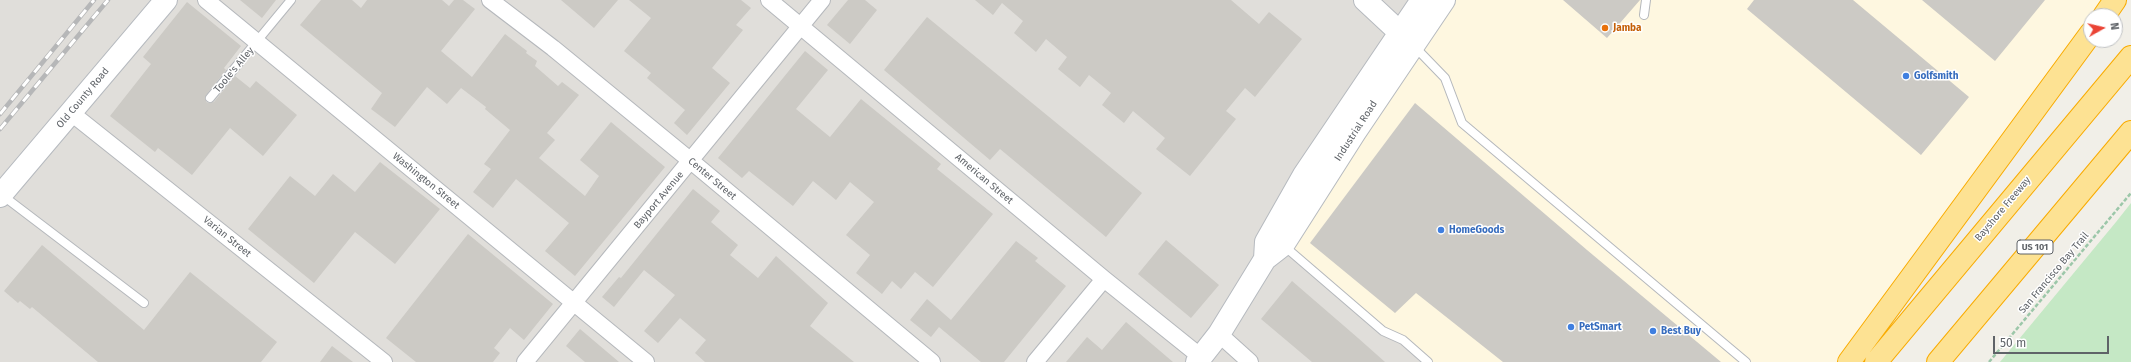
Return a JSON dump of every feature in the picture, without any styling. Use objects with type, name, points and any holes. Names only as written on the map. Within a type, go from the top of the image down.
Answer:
[{"type":"highway","points":[[1849,362],[2083,45]]},
{"type":"highway","name":"Bayshore Freeway","points":[[1876,362],[2131,57]]},
{"type":"highway","name":"US 101","points":[[1938,362],[2131,132]]},
{"type":"main road","name":"Old County Road","points":[[1,195],[166,0]]},
{"type":"main road","points":[[1365,0],[1406,39]]},
{"type":"main road","name":"Industrial Road","points":[[1199,359],[1219,334],[1265,258],[1283,245],[1355,132],[1406,39],[1422,0]]},
{"type":"main road","name":"Industrial Road","points":[[1265,258],[1266,242],[1304,175],[1406,39],[1444,0]]},
{"type":"street","name":"Washington Street","points":[[206,0],[646,362]]},
{"type":"street","name":"Center Street","points":[[490,0],[553,48],[691,161],[932,362]]},
{"type":"street","name":"American Street","points":[[769,0],[1199,359]]},
{"type":"street","name":"Bayport Avenue","points":[[524,362],[822,0]]},
{"type":"street","name":"Varian Street","points":[[70,112],[384,362]]},
{"type":"street","points":[[1035,362],[1104,279]]},
{"type":"street","points":[[1219,334],[1250,362]]},
{"type":"lane","name":"Toole's Alley","points":[[210,98],[291,0]]},
{"type":"lane","points":[[1644,16],[1646,0]]},
{"type":"lane","points":[[1406,39],[1446,78],[1462,123],[1746,362]]},
{"type":"lane","points":[[1,195],[144,303]]},
{"type":"lane","points":[[1283,245],[1383,331],[1403,340],[1428,362]]},
{"type":"path","name":"San Francisco Bay Trail","points":[[1989,362],[2131,193]]},
{"type":"shaded area","points":[[0,0],[1444,0],[1283,245],[1383,331],[1428,362],[0,362]]},
{"type":"shaded area","points":[[1444,0],[2115,0],[2110,8],[2083,8],[2083,44],[1849,362],[1428,362],[1383,331],[1283,245]]},
{"type":"green space","points":[[2131,203],[2131,362],[2000,362],[2116,222]]},
{"type":"building","points":[[240,0],[276,0],[262,18]]},
{"type":"building","points":[[321,0],[352,0],[361,8],[367,0],[442,0],[449,6],[454,0],[463,0],[475,9],[441,51],[472,77],[505,34],[527,51],[526,53],[537,61],[535,66],[558,86],[562,82],[579,95],[547,133],[555,140],[539,158],[585,196],[599,176],[580,160],[611,122],[665,167],[575,276],[545,251],[569,223],[516,179],[493,208],[473,192],[491,169],[484,164],[510,130],[485,109],[486,107],[461,88],[447,104],[427,87],[395,127],[371,109],[382,93],[300,25]]},
{"type":"building","points":[[561,0],[618,0],[594,28]]},
{"type":"building","points":[[629,0],[741,0],[751,8],[736,25],[743,30],[712,68],[730,83],[687,135],[674,123],[685,110],[647,78],[651,73],[624,51],[651,18]]},
{"type":"building","points":[[848,0],[865,0],[877,10],[850,44],[827,25]]},
{"type":"building","points":[[975,0],[1231,0],[1259,24],[1269,12],[1302,39],[1255,97],[1245,88],[1226,111],[1236,119],[1190,176],[1156,149],[1165,138],[1133,111],[1124,123],[1102,105],[1111,93],[1089,75],[1080,87],[1058,69],[1067,57],[1046,39],[1036,52],[1014,33],[1023,21],[1002,3],[993,15]]},
{"type":"building","points":[[1563,0],[1640,0],[1607,38]]},
{"type":"building","points":[[1754,0],[1853,0],[1969,97],[1921,155],[1747,9]]},
{"type":"building","points":[[1922,0],[2045,0],[1995,61]]},
{"type":"building","points":[[187,2],[241,46],[224,68],[226,70],[206,95],[206,102],[214,102],[235,76],[250,88],[256,81],[297,115],[263,156],[230,128],[192,175],[158,148],[155,152],[110,116],[151,64],[143,57]]},
{"type":"building","points":[[927,17],[1142,193],[1106,237],[1000,149],[990,160],[884,70]]},
{"type":"building","points":[[805,51],[828,70],[796,109],[830,137],[861,99],[941,164],[937,169],[993,214],[933,287],[915,272],[901,289],[892,281],[882,294],[856,273],[870,255],[846,235],[874,202],[850,182],[836,200],[813,181],[793,206],[749,171],[742,178],[718,158]]},
{"type":"building","name":"HomeGoods","points":[[1415,103],[1721,362],[1503,362],[1416,293],[1395,313],[1310,243]]},
{"type":"building","points":[[380,162],[440,209],[395,264],[355,232],[314,283],[248,229],[290,176],[315,196],[333,174],[355,192]]},
{"type":"building","points":[[693,189],[720,211],[711,222],[738,245],[730,255],[758,278],[776,256],[828,303],[810,326],[854,362],[705,362],[695,353],[706,340],[680,318],[658,343],[644,331],[675,295],[644,270],[614,307],[602,297],[619,277],[621,278]]},
{"type":"building","points":[[468,234],[553,304],[524,340],[510,328],[494,348],[500,353],[493,362],[416,362],[386,338]]},
{"type":"building","points":[[1166,240],[1219,285],[1191,318],[1138,274]]},
{"type":"building","points":[[1016,241],[1038,258],[1035,261],[1066,286],[1004,362],[981,362],[939,327],[931,337],[910,320],[927,299],[951,320]]},
{"type":"building","points":[[42,245],[144,330],[190,272],[277,342],[261,362],[98,362],[32,307],[30,309],[20,301],[18,303],[4,291]]},
{"type":"building","points":[[1292,281],[1385,362],[1312,362],[1261,319]]},
{"type":"building","points":[[1126,322],[1173,362],[1066,362],[1087,337],[1102,350]]},
{"type":"building","points":[[580,329],[619,362],[585,362],[566,346]]},
{"type":"building","points":[[332,346],[353,362],[320,362]]},
{"type":"railway","points":[[0,114],[94,0]]},
{"type":"railway","points":[[0,129],[108,0]]},
{"type":"place","name":"Jamba","points":[[1605,28]]},
{"type":"place","name":"Golfsmith","points":[[1906,76]]},
{"type":"place","name":"HomeGoods","points":[[1441,230]]},
{"type":"place","name":"PetSmart","points":[[1571,327]]},
{"type":"place","name":"Best Buy","points":[[1653,331]]}]
